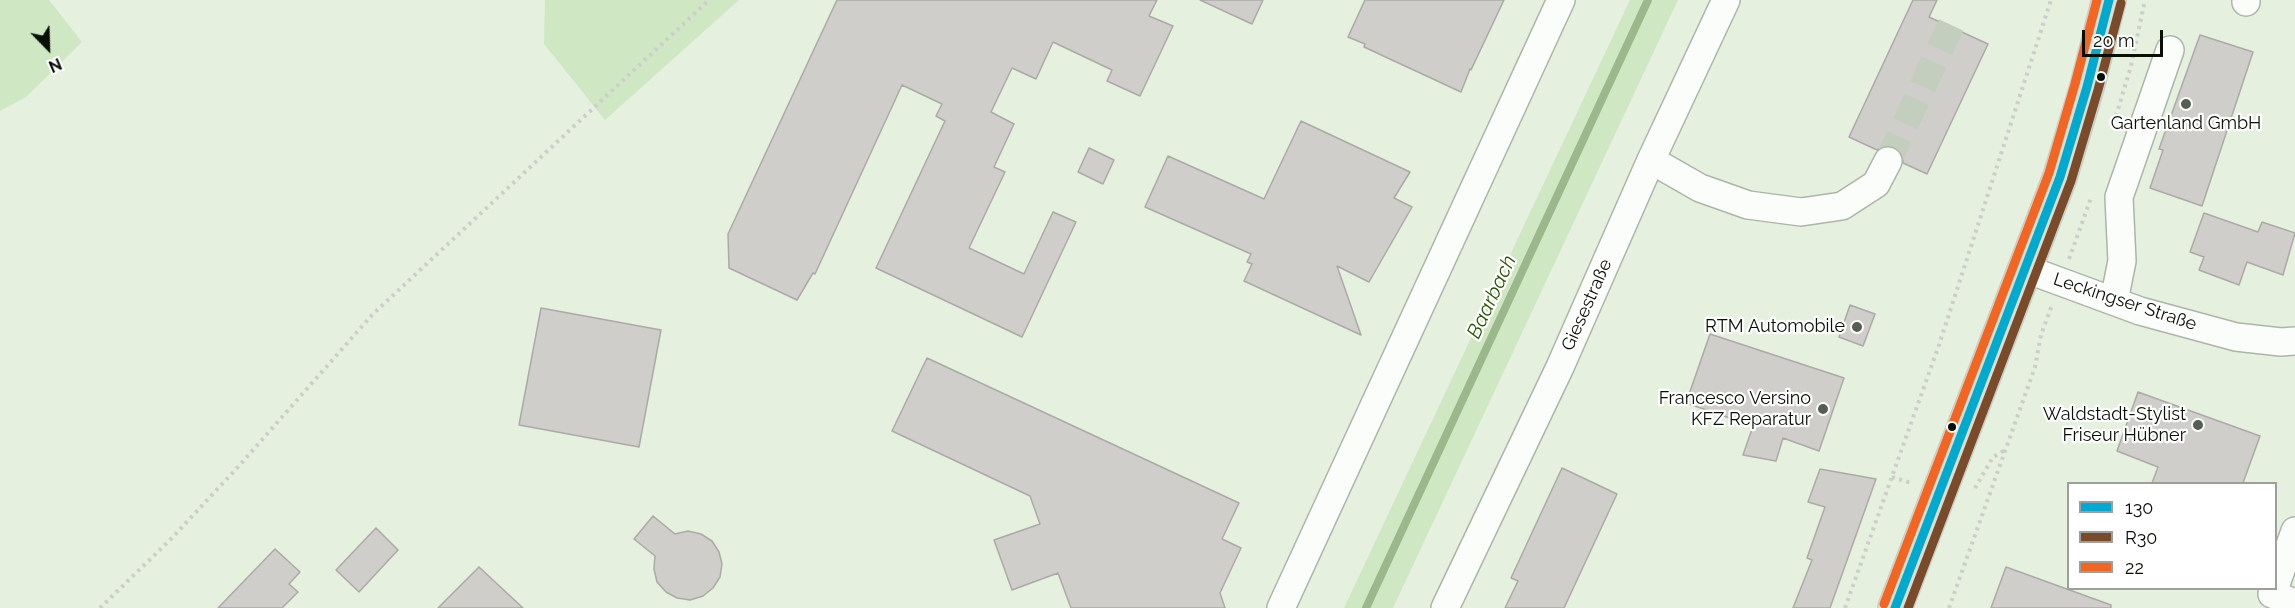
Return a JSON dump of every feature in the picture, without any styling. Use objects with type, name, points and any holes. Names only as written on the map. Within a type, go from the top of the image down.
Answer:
[{"type":"main road","points":[[1895,608],[2060,177],[2087,87],[2109,0]]},
{"type":"street","points":[[1281,608],[1561,0]]},
{"type":"street","name":"Giesestraße","points":[[1445,608],[1560,367],[1651,160],[1726,0]]},
{"type":"street","points":[[2114,301],[2122,261],[2119,197],[2170,50]]},
{"type":"street","points":[[1651,160],[1700,188],[1748,205],[1801,212],[1842,207],[1876,184],[1888,161]]},
{"type":"street","name":"Leckingser Straße","points":[[2026,269],[2140,311],[2236,337],[2281,342],[2295,341]]},
{"type":"street","points":[[2277,596],[2295,531]]},
{"type":"path","points":[[100,608],[170,540],[317,380],[372,315],[709,0]]},
{"type":"path","points":[[1845,608],[1939,345],[2051,0]]},
{"type":"path","points":[[2115,120],[2131,66],[2145,0]]},
{"type":"path","points":[[1949,608],[2035,367],[2042,334],[2092,195]]},
{"type":"green space","points":[[0,0],[49,0],[82,42],[26,97],[0,111]]},
{"type":"green space","points":[[545,0],[739,0],[605,120],[544,44]]},
{"type":"green space","points":[[1630,0],[1678,0],[1393,608],[1344,608]]},
{"type":"building","points":[[837,0],[1157,0],[1149,16],[1173,26],[1140,96],[1107,81],[1112,70],[1053,42],[1036,79],[1012,68],[991,112],[1014,124],[994,167],[1005,172],[969,248],[1024,274],[1053,212],[1076,222],[1022,337],[876,268],[945,121],[936,116],[942,104],[902,85],[815,274],[813,273],[797,300],[729,268],[728,234]]},
{"type":"building","points":[[1200,0],[1263,0],[1252,24]]},
{"type":"building","points":[[1365,0],[1504,0],[1461,92],[1364,47],[1365,44],[1348,37]]},
{"type":"building","points":[[1913,0],[1937,0],[1929,17],[1988,44],[1927,174],[1903,163],[1902,153],[1895,147],[1887,145],[1877,150],[1849,137]]},
{"type":"building","points":[[2200,35],[2253,52],[2202,206],[2150,188],[2163,150],[2159,149]]},
{"type":"building","points":[[1301,121],[1410,172],[1394,198],[1412,207],[1369,282],[1337,266],[1361,335],[1244,281],[1252,264],[1247,262],[1251,254],[1145,207],[1168,156],[1264,199]]},
{"type":"building","points":[[1089,148],[1114,160],[1103,184],[1078,172]]},
{"type":"building","points":[[2204,213],[2258,232],[2262,222],[2295,233],[2283,275],[2247,262],[2239,285],[2199,270],[2204,257],[2190,252]]},
{"type":"building","points":[[1850,305],[1875,314],[1863,346],[1839,337]]},
{"type":"building","points":[[541,308],[661,330],[639,447],[519,425]]},
{"type":"building","points":[[1710,334],[1844,378],[1819,451],[1783,438],[1776,461],[1743,455],[1753,426],[1686,403]]},
{"type":"building","points":[[927,358],[1239,503],[1222,539],[1241,548],[1220,593],[1225,608],[1071,608],[1058,573],[1012,590],[994,540],[1040,524],[1030,496],[892,431]]},
{"type":"building","points":[[2138,392],[2260,436],[2243,482],[2152,482],[2158,467],[2117,451]]},
{"type":"building","points":[[1562,468],[1617,494],[1564,608],[1505,608],[1518,581],[1511,578]]},
{"type":"building","points":[[1820,469],[1876,479],[1830,608],[1793,608],[1812,560],[1807,558],[1825,507],[1808,502]]},
{"type":"building","points":[[653,516],[675,534],[688,531],[701,534],[712,541],[719,552],[722,564],[720,577],[713,588],[703,596],[690,600],[677,598],[666,592],[657,582],[654,569],[655,556],[634,539]]},
{"type":"building","points":[[376,528],[398,550],[359,592],[336,570]]},
{"type":"building","points":[[275,549],[300,572],[289,584],[298,592],[282,608],[218,608]]},
{"type":"building","points":[[479,567],[523,608],[438,608]]},
{"type":"building","points":[[2006,567],[2111,605],[2111,608],[1991,608]]},
{"type":"waterway","name":"Baarbach","points":[[1366,608],[1648,0]]},
{"type":"tunnel","points":[[1888,161],[1953,21]]},
{"type":"transit line","name":"22","points":[[1884,604],[2049,173],[2097,0]]},
{"type":"transit line","name":"130","points":[[1895,608],[2060,177],[2087,87],[2109,0]]},
{"type":"transit line","name":"R30","points":[[1908,608],[2071,181],[2121,3]]},
{"type":"place","name":"Gartenland GmbH","points":[[2186,104]]},
{"type":"place","name":"RTM Automobile","points":[[1857,327]]},
{"type":"place","name":"Francesco Versino KFZ Reparatur","points":[[1823,409]]},
{"type":"place","name":"Waldstadt-Stylist Friseur Hübner","points":[[2198,425]]}]
